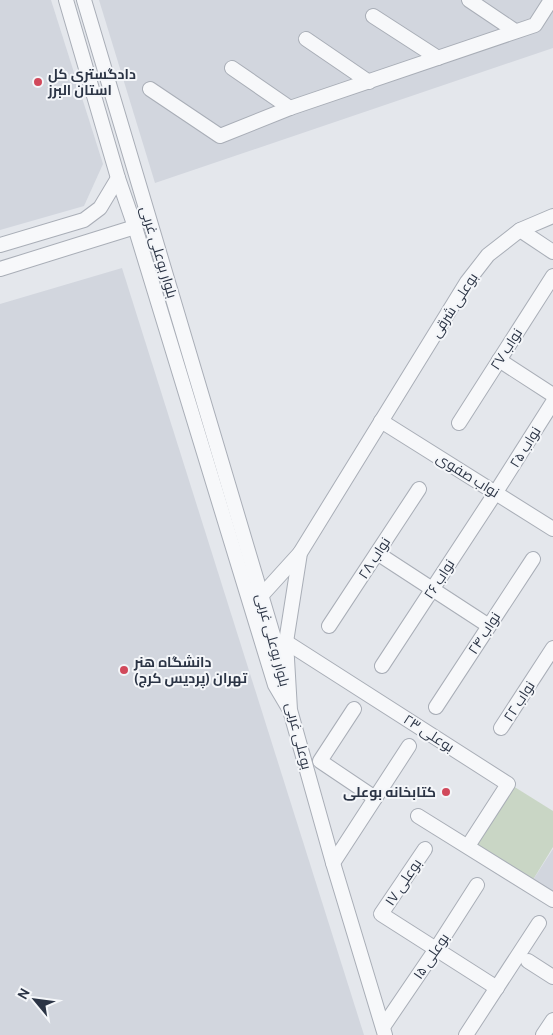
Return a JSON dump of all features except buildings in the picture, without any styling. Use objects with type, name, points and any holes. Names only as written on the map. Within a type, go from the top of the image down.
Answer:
[{"type":"street","name":"بلوار بوعلی غربی","points":[[66,0],[118,178],[255,598],[286,680],[290,710]]},
{"type":"street","name":"بلوار بوعلی غربی","points":[[84,0],[255,598]]},
{"type":"street","points":[[469,0],[515,31]]},
{"type":"street","points":[[150,89],[220,136],[290,108],[535,25],[551,0]]},
{"type":"street","points":[[373,16],[438,58]]},
{"type":"street","points":[[306,39],[369,82]]},
{"type":"street","points":[[88,72],[103,66]]},
{"type":"street","points":[[232,68],[290,108]]},
{"type":"street","points":[[0,245],[84,220],[100,208],[118,178]]},
{"type":"street","name":"بوعلی شرقی","points":[[382,421],[467,282],[488,254],[520,230],[553,216]]},
{"type":"street","points":[[0,269],[135,227]]},
{"type":"street","points":[[520,230],[553,252]]},
{"type":"street","name":"نواب ۲۷","points":[[459,423],[553,276]]},
{"type":"street","points":[[499,360],[553,396]]},
{"type":"street","name":"نواب ۲۵","points":[[496,492],[553,402]]},
{"type":"street","name":"نواب صفوی","points":[[382,421],[553,529]]},
{"type":"street","name":"بوعلی غربی","points":[[382,421],[300,553],[286,642],[290,710],[332,863],[384,1031]]},
{"type":"street","name":"نواب ۲۸","points":[[330,626],[419,489]]},
{"type":"street","name":"نواب ۲۶","points":[[382,666],[496,492]]},
{"type":"street","points":[[255,598],[300,553]]},
{"type":"street","points":[[377,553],[489,626]]},
{"type":"street","name":"نواب ۲۴","points":[[436,706],[533,559]]},
{"type":"street","name":"بوعلی ۲۳","points":[[286,642],[508,784],[468,846]]},
{"type":"street","name":"نواب ۲۲","points":[[501,728],[550,658]]},
{"type":"street","points":[[354,709],[320,761],[375,798]]},
{"type":"street","points":[[332,863],[409,746]]},
{"type":"street","points":[[418,816],[553,900]]},
{"type":"street","name":"بوعلی ۱۷","points":[[425,849],[381,914],[436,949]]},
{"type":"street","name":"بوعلی ۱۵","points":[[384,1031],[477,885]]},
{"type":"street","points":[[466,1035],[539,923]]},
{"type":"street","points":[[436,949],[497,988]]},
{"type":"street","points":[[528,961],[553,977]]},
{"type":"street","points":[[543,1035],[553,1020]]},
{"type":"shaded area","name":"دادگستری کل استان البرز","points":[[0,0],[51,0],[103,164],[84,206],[0,230]]},
{"type":"shaded area","points":[[99,0],[553,0],[553,48],[155,183]]},
{"type":"shaded area","name":"دانشگاه هنر تهران (پردیس کرج)","points":[[122,268],[364,1035],[0,1035],[0,304]]},
{"type":"shaded area","points":[[553,849],[553,897],[531,883]]},
{"type":"green space","points":[[513,786],[553,811],[553,847],[531,883],[474,846]]},
{"type":"place","name":"دادگستری کل استان البرز","points":[[38,82]]},
{"type":"place","name":"دانشگاه هنر تهران (پردیس کرج)","points":[[124,670]]},
{"type":"place","name":"کتابخانه بوعلی","points":[[446,792]]}]
